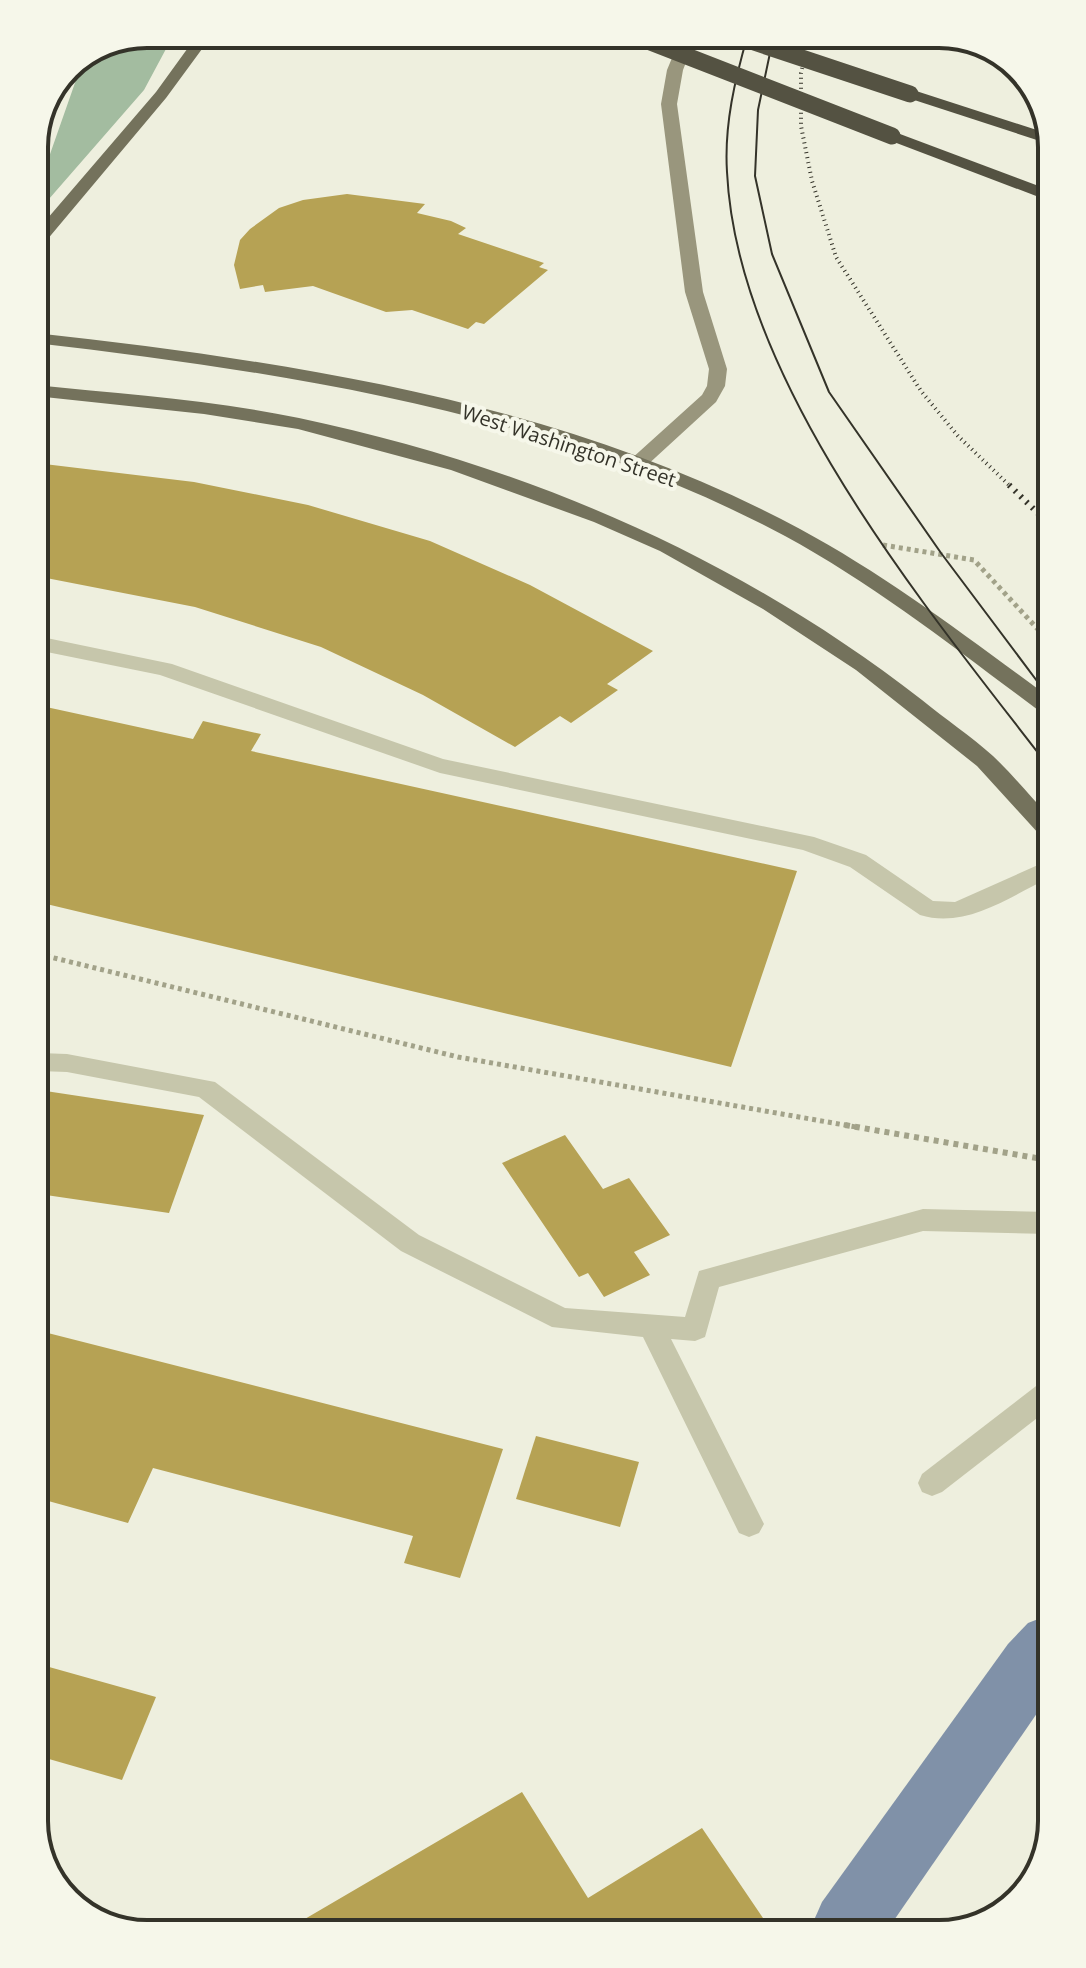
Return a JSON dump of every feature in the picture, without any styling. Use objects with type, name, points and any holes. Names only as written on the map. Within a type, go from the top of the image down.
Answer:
[{"type":"highway","points":[[666,48],[1038,192]]},
{"type":"highway","points":[[772,48],[1037,135]]},
{"type":"main road","points":[[48,228],[161,95],[196,48]]},
{"type":"main road","name":"West Washington Street","points":[[48,339],[154,350],[324,376],[543,432],[637,464],[754,513],[868,578],[1038,699]]},
{"type":"main road","points":[[48,391],[204,408],[299,424],[458,466],[601,518],[667,547],[770,604],[863,665],[985,761],[1038,818]]},
{"type":"street","points":[[637,464],[709,398],[716,386],[718,369],[694,292],[669,104],[675,70],[684,48]]},
{"type":"lane","points":[[48,645],[165,669],[440,766],[806,843],[858,861],[928,909],[958,911],[1038,873]]},
{"type":"lane","points":[[48,1062],[67,1063],[206,1089],[410,1243],[562,1319],[695,1329],[708,1279],[923,1220],[1038,1223]]},
{"type":"lane","points":[[651,1326],[749,1524]]},
{"type":"lane","points":[[932,1483],[1038,1401]]},
{"type":"path","points":[[876,544],[974,560],[1038,629]]},
{"type":"path","points":[[48,956],[458,1057],[1038,1158]]},
{"type":"green space","points":[[166,48],[144,90],[48,200],[49,157],[77,77],[109,56],[128,50]]},
{"type":"building","points":[[347,194],[425,204],[417,213],[451,221],[466,228],[458,234],[544,263],[539,267],[548,270],[484,324],[476,322],[468,329],[412,310],[386,312],[313,286],[265,292],[263,285],[240,289],[234,265],[240,240],[250,229],[279,208],[303,200]]},
{"type":"building","points":[[48,464],[194,482],[308,505],[430,541],[530,585],[653,651],[607,684],[618,690],[571,723],[560,716],[515,747],[423,695],[321,647],[195,607],[48,578]]},
{"type":"building","points":[[48,707],[193,739],[203,721],[261,734],[251,751],[797,871],[731,1067],[48,904]]},
{"type":"building","points":[[48,1091],[204,1115],[169,1213],[48,1195]]},
{"type":"building","points":[[565,1135],[603,1189],[629,1178],[670,1235],[634,1252],[650,1275],[604,1297],[588,1273],[579,1277],[502,1163]]},
{"type":"building","points":[[48,1333],[503,1449],[460,1578],[404,1563],[413,1536],[153,1468],[128,1523],[48,1501]]},
{"type":"building","points":[[536,1436],[639,1462],[620,1527],[516,1499]]},
{"type":"building","points":[[48,1667],[156,1697],[122,1780],[48,1759]]},
{"type":"building","points":[[522,1792],[588,1898],[702,1828],[764,1920],[303,1920]]},
{"type":"waterway","points":[[852,1920],[1038,1659]]},
{"type":"tram line","points":[[744,48],[727,137],[727,172],[739,251],[764,330],[800,408],[844,486],[946,633],[1038,753]]},
{"type":"tram line","points":[[771,48],[758,110],[755,176],[772,254],[829,392],[941,553],[1038,682]]},
{"type":"railway","points":[[807,48],[801,73],[801,126],[812,181],[836,257],[921,391],[958,436],[1011,487]]},
{"type":"railway","points":[[1009,485],[1038,513]]}]
